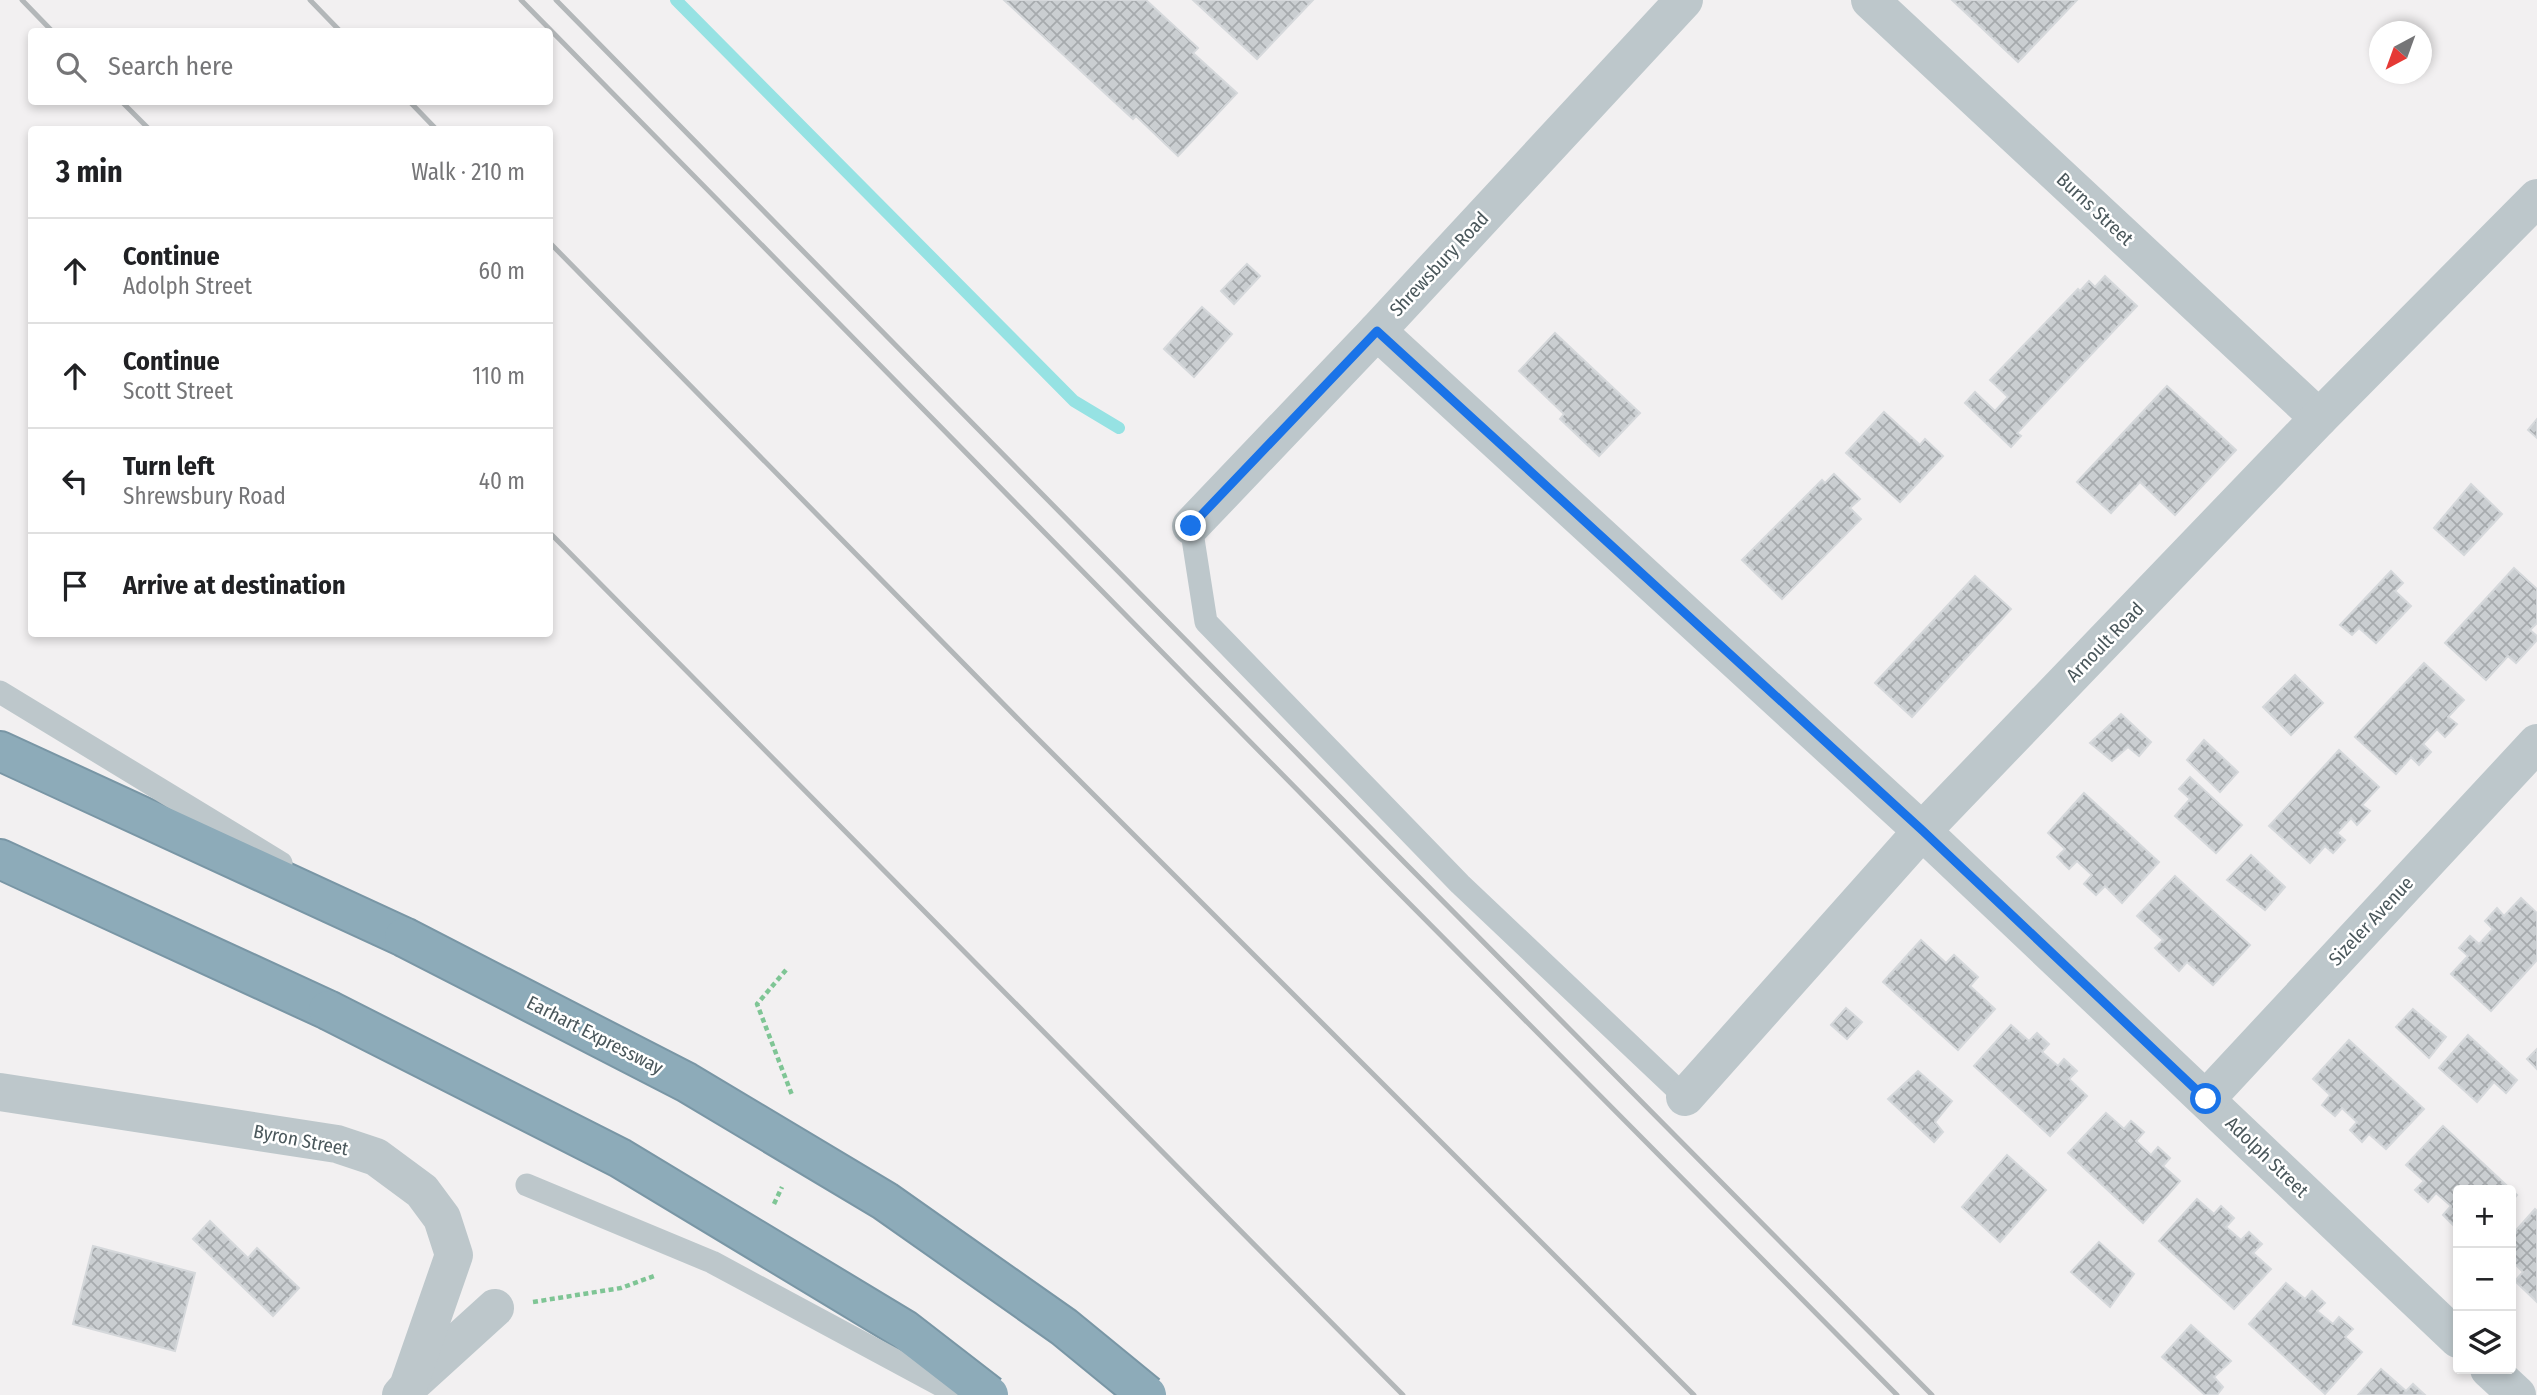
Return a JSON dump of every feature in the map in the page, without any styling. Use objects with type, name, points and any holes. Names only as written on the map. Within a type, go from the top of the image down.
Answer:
[{"type":"highway","name":"Earhart Expressway","points":[[0,751],[404,937],[686,1082],[885,1201],[1064,1327],[1147,1395]]},
{"type":"highway","points":[[0,859],[328,1010],[620,1158],[905,1330],[989,1395]]},
{"type":"street","name":"Shrewsbury Road","points":[[1191,526],[1377,331],[1684,0]]},
{"type":"street","name":"Burns Street","points":[[1870,0],[2319,418]]},
{"type":"street","name":"Arnoult Road","points":[[1685,1097],[1923,831],[2319,418],[2537,198]]},
{"type":"street","name":"Adolph Street","points":[[1377,331],[1923,831],[2453,1334]]},
{"type":"street","name":"Sizeler Avenue","points":[[2206,1099],[2537,743]]},
{"type":"street","name":"Byron Street","points":[[0,1092],[337,1144],[376,1157],[422,1191],[442,1218],[454,1255],[405,1391]]},
{"type":"street","points":[[405,1391],[495,1308]]},
{"type":"street","points":[[2494,1374],[2517,1395]]},
{"type":"lane","points":[[1191,526],[1206,622],[1460,884],[1685,1097]]},
{"type":"lane","points":[[0,692],[404,937]]},
{"type":"lane","points":[[527,1185],[712,1262],[959,1395]]},
{"type":"building","points":[[1004,0],[1146,0],[1198,48],[1193,53],[1237,93],[1178,156],[1136,116],[1133,119]]},
{"type":"building","points":[[1193,0],[1313,0],[1257,59]]},
{"type":"building","points":[[1952,0],[2077,0],[2018,62]]},
{"type":"building","points":[[1247,264],[1260,276],[1234,304],[1221,291]]},
{"type":"building","points":[[2105,276],[2137,306],[2017,433],[2021,436],[2011,447],[1965,403],[1975,392],[1995,411],[2008,397],[1990,380],[2078,289],[2080,291],[2089,281],[2095,287]]},
{"type":"building","points":[[1202,307],[1232,334],[1194,377],[1164,349]]},
{"type":"building","points":[[1555,333],[1640,413],[1599,456],[1560,419],[1564,414],[1519,371]]},
{"type":"building","points":[[2167,386],[2236,450],[2175,515],[2140,482],[2111,513],[2077,482]]},
{"type":"building","points":[[1884,412],[1920,445],[1925,439],[1943,456],[1900,502],[1846,453]]},
{"type":"building","points":[[2537,419],[2537,438],[2528,430]]},
{"type":"building","points":[[1834,474],[1860,499],[1850,508],[1861,519],[1782,599],[1742,560],[1822,480],[1825,483]]},
{"type":"building","points":[[2471,484],[2502,514],[2464,555],[2434,528]]},
{"type":"building","points":[[2514,568],[2537,589],[2537,623],[2530,630],[2537,636],[2537,640],[2516,663],[2508,656],[2486,680],[2445,643]]},
{"type":"building","points":[[2391,571],[2403,583],[2395,591],[2411,606],[2376,643],[2359,628],[2352,635],[2340,625]]},
{"type":"building","points":[[1975,576],[2011,609],[1912,717],[1875,683]]},
{"type":"building","points":[[2424,663],[2464,700],[2448,717],[2457,724],[2445,737],[2437,729],[2423,744],[2431,752],[2419,765],[2411,757],[2396,774],[2355,737]]},
{"type":"building","points":[[2295,675],[2323,703],[2291,735],[2263,707]]},
{"type":"building","points":[[2121,714],[2151,742],[2139,756],[2128,747],[2112,761],[2090,743]]},
{"type":"building","points":[[2204,740],[2238,772],[2220,792],[2187,760]]},
{"type":"building","points":[[2339,750],[2379,787],[2362,805],[2370,811],[2357,825],[2351,818],[2337,833],[2345,840],[2333,853],[2325,846],[2310,863],[2269,826]]},
{"type":"building","points":[[2190,777],[2242,825],[2216,853],[2175,816],[2190,799],[2179,789]]},
{"type":"building","points":[[2084,793],[2159,862],[2122,903],[2105,886],[2096,895],[2084,884],[2092,875],[2077,861],[2069,869],[2057,857],[2065,849],[2048,833]]},
{"type":"building","points":[[2251,855],[2285,887],[2265,910],[2227,880]]},
{"type":"building","points":[[2175,876],[2250,945],[2213,985],[2187,962],[2179,971],[2155,948],[2163,940],[2137,916]]},
{"type":"building","points":[[2521,898],[2537,913],[2537,960],[2491,1011],[2451,974],[2468,956],[2459,948],[2470,936],[2479,944],[2493,929],[2485,921],[2497,908],[2504,916]]},
{"type":"building","points":[[1921,940],[1946,963],[1954,955],[1978,977],[1970,986],[1995,1009],[1958,1050],[1883,982]]},
{"type":"building","points":[[1846,1008],[1862,1022],[1847,1039],[1831,1025]]},
{"type":"building","points":[[2413,1009],[2446,1037],[2429,1058],[2396,1027]]},
{"type":"building","points":[[2011,1025],[2029,1041],[2037,1033],[2049,1044],[2042,1052],[2058,1066],[2064,1059],[2077,1071],[2069,1079],[2087,1096],[2050,1136],[1974,1066]]},
{"type":"building","points":[[2468,1035],[2517,1080],[2506,1093],[2494,1082],[2477,1102],[2439,1068]]},
{"type":"building","points":[[2349,1040],[2424,1109],[2386,1149],[2369,1134],[2362,1142],[2350,1130],[2357,1122],[2342,1108],[2335,1116],[2322,1105],[2330,1095],[2313,1079]]},
{"type":"building","points":[[2537,1049],[2537,1069],[2527,1059]]},
{"type":"building","points":[[1918,1071],[1952,1101],[1935,1122],[1943,1132],[1934,1142],[1888,1099]]},
{"type":"building","points":[[2106,1113],[2124,1129],[2131,1121],[2144,1132],[2136,1141],[2151,1155],[2158,1147],[2170,1158],[2163,1166],[2180,1181],[2143,1223],[2068,1153]]},
{"type":"building","points":[[2443,1126],[2506,1185],[2453,1185],[2453,1225],[2443,1215],[2451,1206],[2436,1193],[2428,1202],[2415,1190],[2424,1181],[2406,1165]]},
{"type":"building","points":[[2007,1155],[2046,1190],[2000,1242],[1962,1207]]},
{"type":"building","points":[[2197,1199],[2214,1214],[2221,1206],[2234,1218],[2226,1227],[2241,1240],[2249,1232],[2262,1244],[2253,1253],[2271,1269],[2234,1309],[2159,1241]]},
{"type":"building","points":[[2535,1209],[2537,1302],[2516,1282],[2523,1272],[2516,1265],[2516,1230]]},
{"type":"building","points":[[210,1221],[248,1258],[257,1248],[299,1288],[273,1316],[193,1239]]},
{"type":"building","points":[[2099,1242],[2134,1274],[2110,1307],[2071,1272]]},
{"type":"building","points":[[93,1246],[195,1273],[175,1351],[73,1324]]},
{"type":"building","points":[[2286,1283],[2305,1299],[2312,1291],[2325,1303],[2317,1311],[2333,1324],[2339,1317],[2353,1329],[2345,1337],[2362,1352],[2325,1394],[2249,1324]]},
{"type":"building","points":[[2191,1325],[2231,1361],[2214,1377],[2223,1387],[2217,1395],[2205,1395],[2162,1357]]},
{"type":"building","points":[[2381,1369],[2406,1391],[2413,1384],[2425,1395],[2358,1395]]},
{"type":"waterway","points":[[676,0],[1074,401],[1119,428]]},
{"type":"railway","points":[[22,0],[49,28]]},
{"type":"railway","points":[[310,0],[337,28]]},
{"type":"railway","points":[[521,0],[549,28]]},
{"type":"railway","points":[[556,0],[1932,1395]]},
{"type":"railway","points":[[553,33],[1387,881],[1897,1395]]},
{"type":"railway","points":[[125,105],[146,126]]},
{"type":"railway","points":[[413,105],[433,126]]},
{"type":"railway","points":[[553,246],[1028,729],[1694,1395]]},
{"type":"railway","points":[[553,536],[1403,1395]]},
{"type":"route","points":[[1191,526],[1377,331],[1923,831],[2206,1099]]}]
